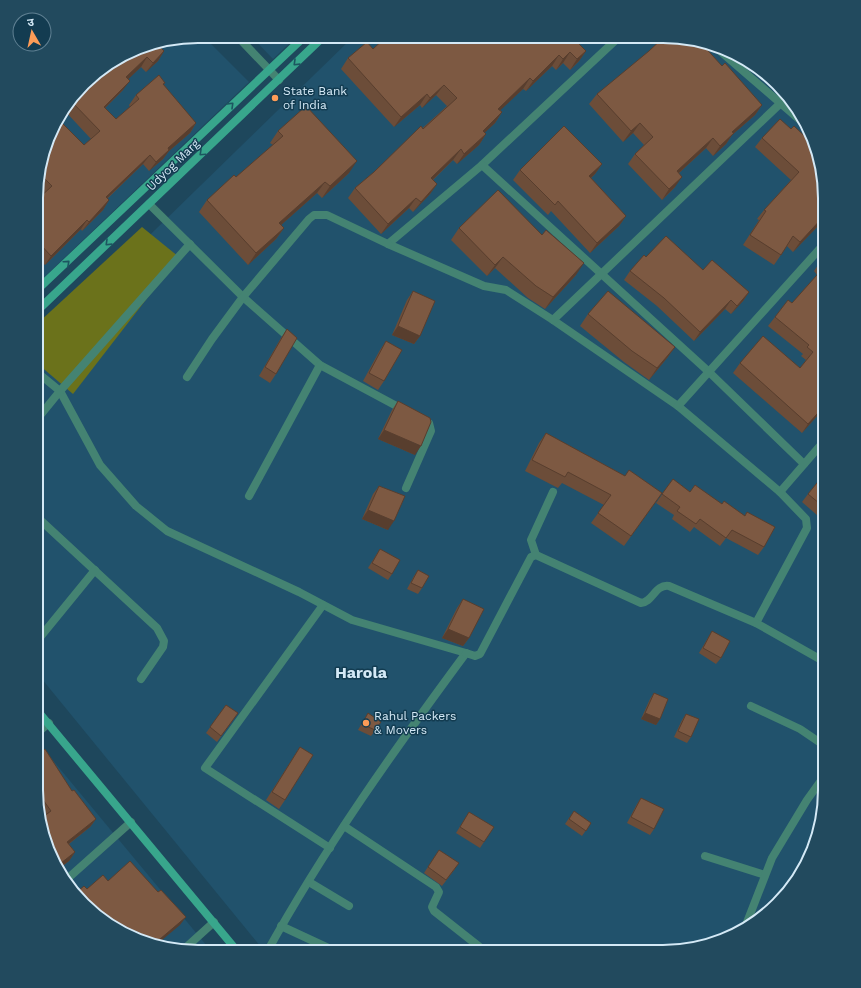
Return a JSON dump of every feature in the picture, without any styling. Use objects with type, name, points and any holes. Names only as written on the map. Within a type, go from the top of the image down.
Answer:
[{"type":"street","points":[[244,43],[279,80]]},
{"type":"street","name":"Udyog Marg","points":[[43,284],[297,43]]},
{"type":"street","name":"Udyog Marg","points":[[43,305],[317,43]]},
{"type":"street","points":[[388,244],[482,165],[613,43]]},
{"type":"street","points":[[553,320],[783,101],[728,57]]},
{"type":"street","points":[[482,165],[709,372],[804,464]]},
{"type":"street","points":[[149,204],[243,297],[320,365],[430,426],[431,431],[406,488]]},
{"type":"street","points":[[187,377],[212,338],[243,297],[309,218],[314,215],[327,214],[388,244],[484,286],[506,290],[553,320],[678,406],[780,492],[806,518],[807,528],[756,623]]},
{"type":"street","points":[[43,412],[190,244]]},
{"type":"street","points":[[678,406],[818,252]]},
{"type":"street","points":[[249,496],[320,365]]},
{"type":"street","points":[[43,377],[60,391],[100,465],[136,506],[152,520],[167,531],[292,589],[352,620],[475,656],[480,654],[531,557],[536,555]]},
{"type":"street","points":[[780,492],[818,448]]},
{"type":"street","points":[[553,492],[531,540],[536,555],[641,603],[645,602],[658,589],[666,586],[756,623],[818,658]]},
{"type":"street","points":[[43,522],[157,628],[162,635],[163,647],[141,680]]},
{"type":"street","points":[[43,634],[95,570]]},
{"type":"street","points":[[323,605],[205,768],[330,848]]},
{"type":"street","points":[[271,945],[281,926],[390,755],[466,653]]},
{"type":"street","points":[[751,706],[800,729],[818,741]]},
{"type":"street","points":[[43,716],[232,945]]},
{"type":"street","points":[[43,728],[49,723]]},
{"type":"street","points":[[748,920],[772,858],[803,806],[818,785]]},
{"type":"street","points":[[70,877],[131,822]]},
{"type":"street","points":[[344,826],[436,887],[439,892],[432,907],[434,911],[477,945]]},
{"type":"street","points":[[705,856],[765,875]]},
{"type":"street","points":[[309,882],[349,906]]},
{"type":"street","points":[[189,945],[214,922]]},
{"type":"street","points":[[281,926],[322,945]]},
{"type":"shaded area","points":[[188,43],[210,43],[249,82],[43,278],[43,188],[48,158],[64,120],[88,88],[112,69],[129,59],[158,48]]},
{"type":"shaded area","points":[[258,43],[290,43],[273,59]]},
{"type":"shaded area","points":[[347,43],[673,43],[713,51],[732,59],[749,69],[773,88],[792,112],[802,129],[813,158],[818,188],[818,800],[810,840],[802,859],[792,876],[773,900],[749,919],[732,929],[713,937],[683,944],[259,945],[43,680],[43,339]]},
{"type":"shaded area","points":[[43,748],[206,945],[178,944],[158,940],[129,929],[96,907],[81,892],[59,859],[48,830],[43,800]]},
{"type":"green space","points":[[142,227],[179,257],[73,394],[43,368],[43,318]]},
{"type":"building","points":[[366,43],[368,43],[373,49],[380,43],[578,43],[586,51],[577,59],[570,52],[563,59],[559,55],[533,81],[530,78],[498,109],[502,112],[483,131],[486,134],[464,154],[461,149],[431,178],[437,184],[421,202],[416,198],[388,224],[355,188],[374,172],[421,126],[423,129],[457,98],[444,85],[430,98],[427,94],[401,117],[348,58]]},
{"type":"building","points":[[658,43],[683,44],[707,49],[722,66],[725,63],[762,105],[732,132],[734,133],[720,146],[713,138],[703,147],[677,171],[682,177],[669,189],[635,154],[653,137],[640,123],[631,131],[597,94]]},
{"type":"building","points":[[160,48],[164,51],[153,63],[147,57],[126,77],[130,81],[104,107],[116,119],[139,99],[136,95],[159,75],[165,83],[163,84],[196,123],[168,148],[169,150],[156,162],[150,155],[106,197],[109,200],[89,222],[87,220],[51,256],[43,247],[43,194],[52,186],[44,178],[51,148],[62,123],[84,145],[100,131],[75,105],[88,88],[112,69],[129,59]]},
{"type":"building","points":[[306,106],[357,161],[330,186],[325,182],[279,223],[284,228],[256,253],[207,200],[234,175],[236,177],[283,136],[278,131]]},
{"type":"building","points":[[780,119],[791,129],[794,126],[805,136],[813,158],[817,178],[818,222],[800,242],[793,236],[781,255],[750,235],[766,211],[764,210],[799,172],[762,138]]},
{"type":"building","points":[[564,126],[602,164],[589,176],[626,216],[597,243],[558,201],[555,205],[520,170]]},
{"type":"building","points":[[498,190],[542,235],[546,230],[584,263],[553,297],[536,286],[503,257],[495,265],[459,228]]},
{"type":"building","points":[[666,236],[703,270],[712,260],[749,292],[737,306],[731,300],[700,332],[664,298],[630,271],[644,255],[646,257]]},
{"type":"building","points":[[818,274],[818,413],[808,424],[740,363],[763,336],[800,368],[813,352],[807,347],[809,345],[775,317],[788,300],[792,303]]},
{"type":"building","points":[[413,291],[435,301],[420,336],[398,326]]},
{"type":"building","points":[[608,291],[675,347],[657,368],[632,351],[588,314]]},
{"type":"building","points":[[287,329],[297,338],[276,374],[265,367]]},
{"type":"building","points":[[386,341],[402,350],[384,381],[369,373]]},
{"type":"building","points":[[398,401],[430,418],[431,422],[421,446],[384,430]]},
{"type":"building","points":[[546,433],[625,476],[629,470],[662,493],[631,536],[598,513],[611,495],[568,472],[565,477],[532,460]]},
{"type":"building","points":[[673,479],[690,492],[695,485],[722,504],[724,501],[745,516],[747,512],[775,527],[764,547],[732,530],[726,538],[700,519],[696,524],[677,511],[680,507],[662,494]]},
{"type":"building","points":[[818,482],[818,502],[808,494]]},
{"type":"building","points":[[379,486],[405,496],[394,521],[368,510]]},
{"type":"building","points":[[380,549],[400,560],[392,574],[372,563]]},
{"type":"building","points":[[418,570],[429,576],[422,588],[411,583]]},
{"type":"building","points":[[463,599],[484,609],[469,638],[448,629]]},
{"type":"building","points":[[712,631],[730,641],[721,658],[703,648]]},
{"type":"building","points":[[654,693],[668,699],[660,719],[645,713]]},
{"type":"building","points":[[226,705],[238,713],[221,736],[210,727]]},
{"type":"building","points":[[368,713],[381,722],[375,730],[362,724]]},
{"type":"building","points":[[686,714],[699,719],[691,737],[678,731]]},
{"type":"building","points":[[300,747],[313,755],[285,800],[272,792]]},
{"type":"building","points":[[45,749],[72,791],[74,790],[96,819],[67,842],[75,852],[61,863],[51,840],[45,815],[51,811],[43,800],[43,751]]},
{"type":"building","points":[[641,798],[664,809],[654,829],[631,817]]},
{"type":"building","points":[[574,811],[591,823],[586,831],[569,819]]},
{"type":"building","points":[[469,812],[494,827],[484,842],[460,827]]},
{"type":"building","points":[[439,850],[459,863],[446,880],[428,867]]},
{"type":"building","points":[[130,861],[158,892],[161,890],[186,917],[159,940],[129,929],[96,907],[79,890],[84,886],[87,889],[103,875],[108,881]]},
{"type":"place","name":"State Bank of India","points":[[275,98]]},
{"type":"place","name":"Rahul Packers & Movers","points":[[366,723]]},
{"type":"district","name":"Harola","points":[[361,672]]}]
